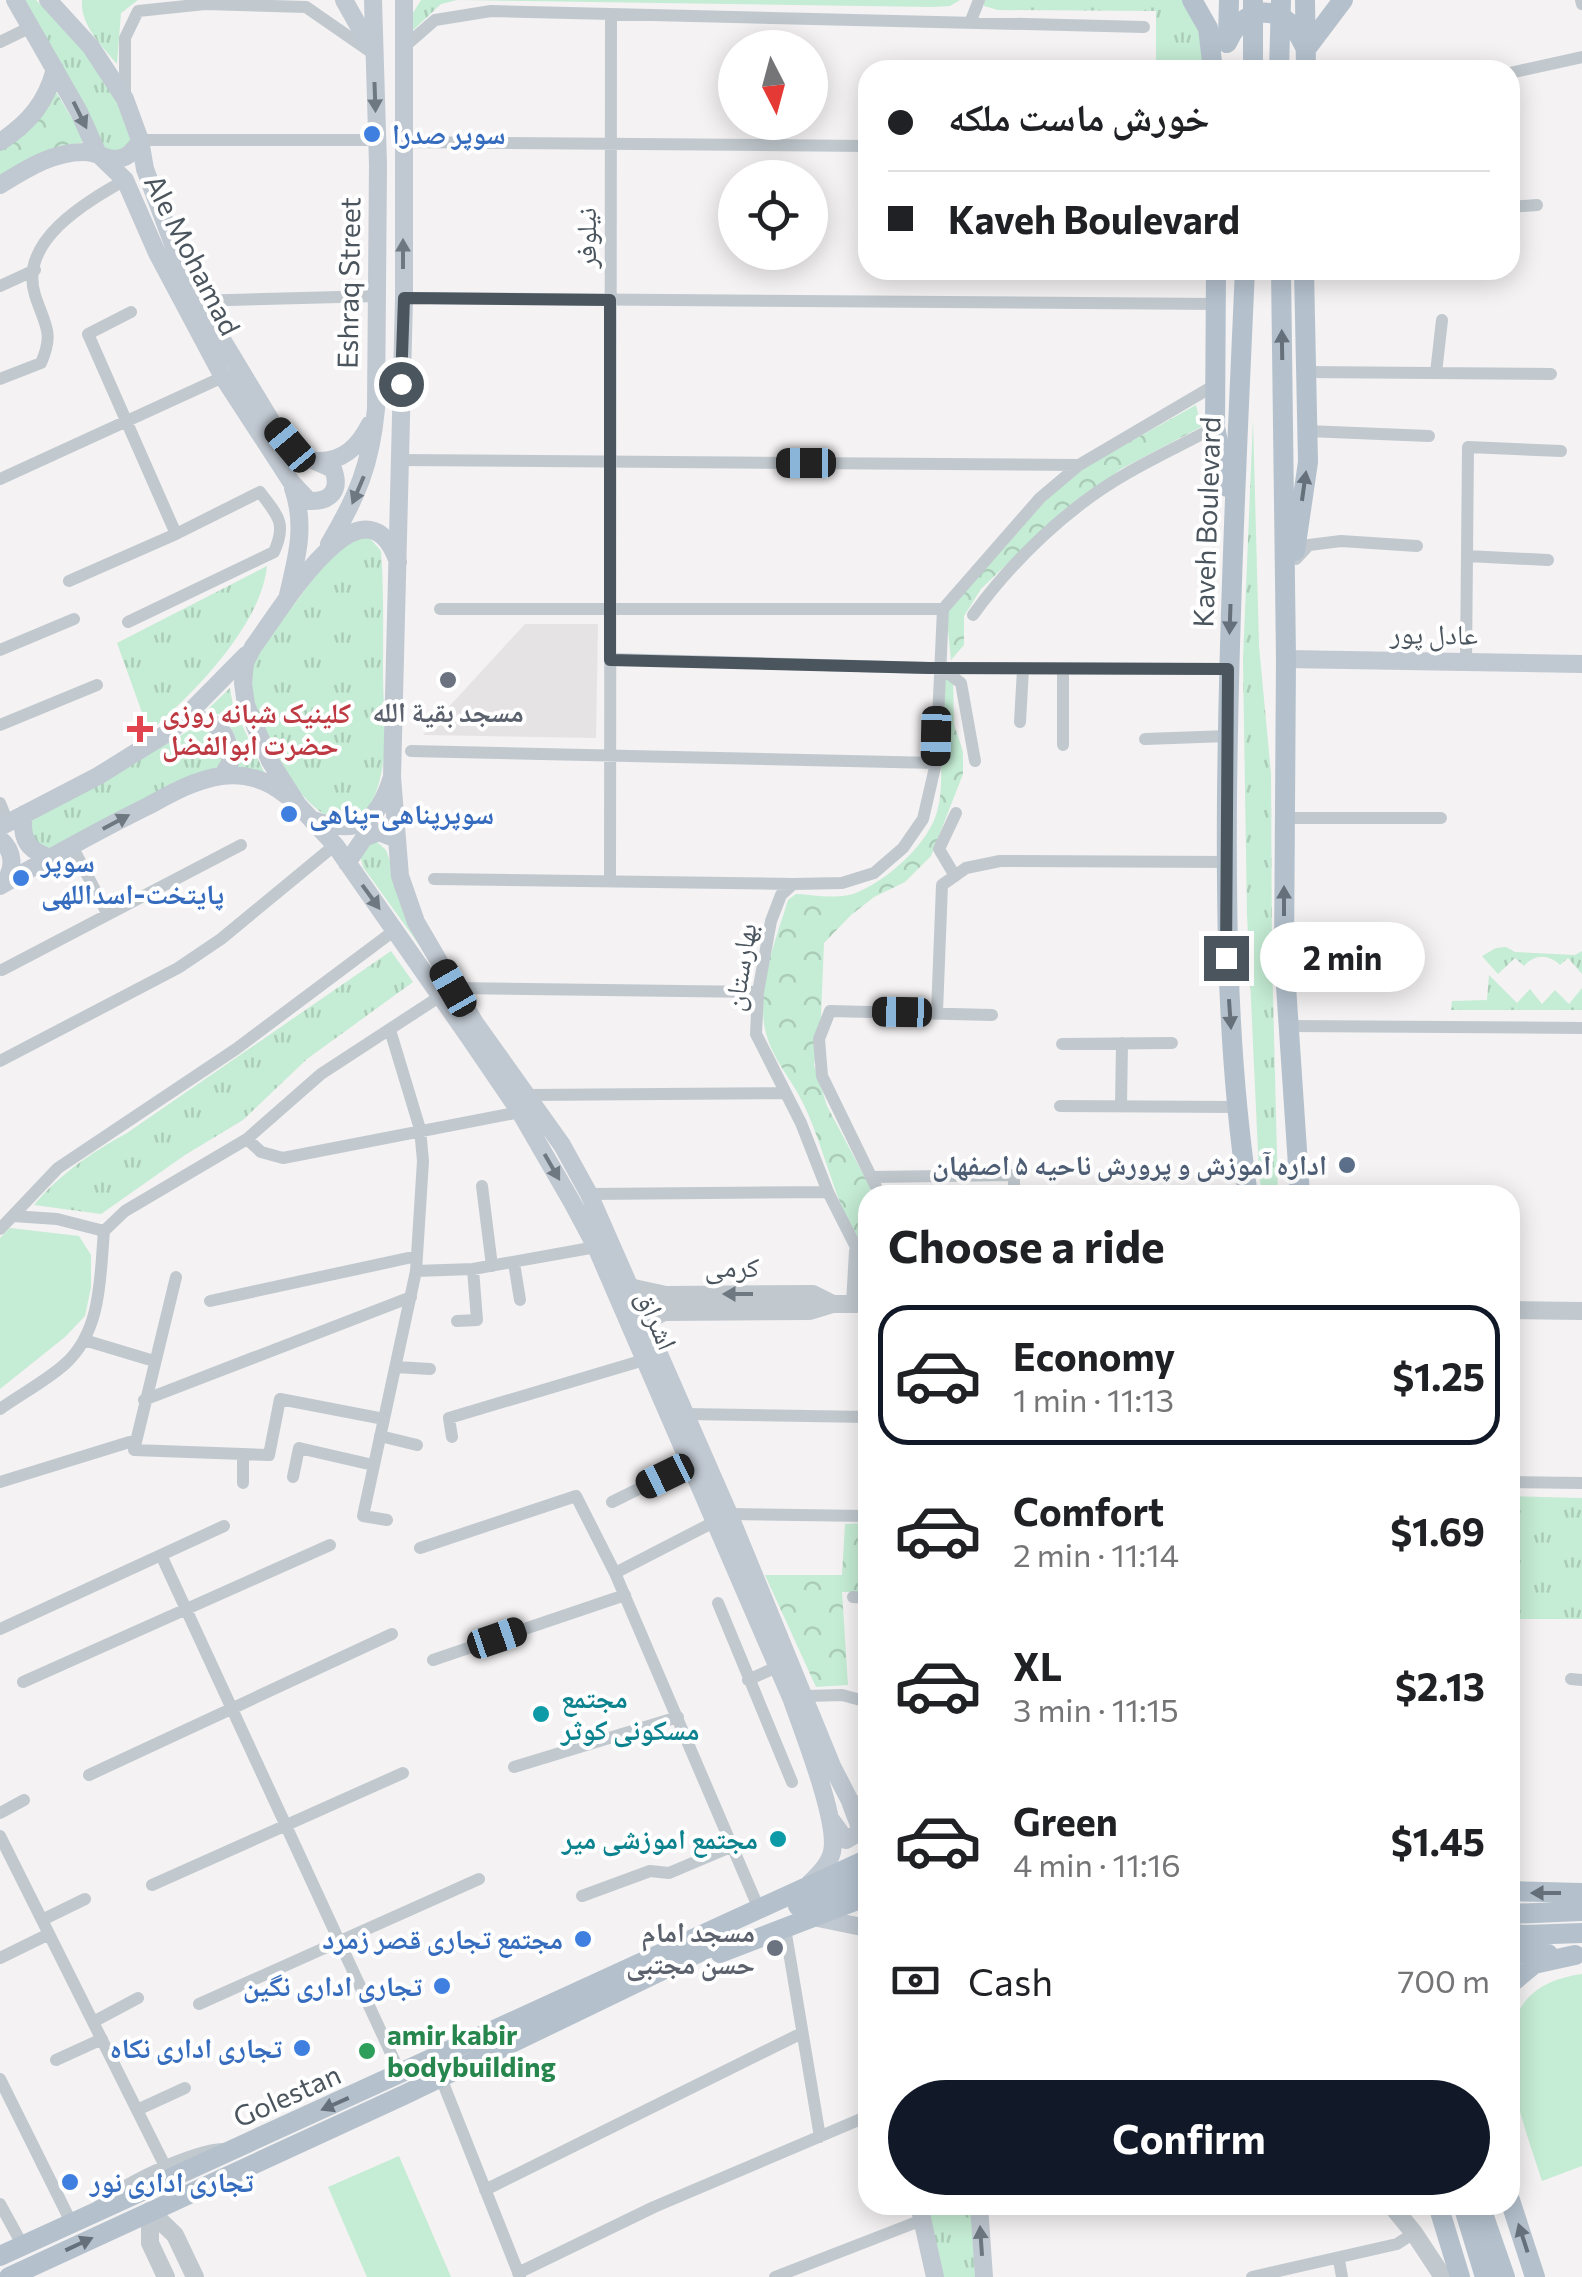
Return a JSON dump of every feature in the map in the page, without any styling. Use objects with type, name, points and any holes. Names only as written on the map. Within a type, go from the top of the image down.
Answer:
[{"type":"main road","name":"Ale Mohamad","points":[[15,0],[98,154],[125,180],[223,377],[292,483]]},
{"type":"main road","name":"Ale Mohamad","points":[[48,0],[67,7],[114,77],[140,140],[145,169],[177,255],[242,372],[276,429],[300,454],[319,461]]},
{"type":"main road","points":[[344,0],[374,54]]},
{"type":"main road","name":"Eshraq Street","points":[[322,555],[364,477],[376,409],[373,0]]},
{"type":"main road","points":[[1192,0],[1208,28],[1212,60]]},
{"type":"main road","points":[[1226,60],[1231,34],[1229,0]]},
{"type":"main road","points":[[1253,0],[1253,60]]},
{"type":"main road","points":[[1279,60],[1281,0]]},
{"type":"main road","points":[[1302,50],[1305,0]]},
{"type":"main road","points":[[1302,50],[1343,0]]},
{"type":"main road","name":"Eshraq Street","points":[[392,777],[404,298],[402,142],[406,4]]},
{"type":"main road","points":[[1231,34],[1248,15],[1266,12],[1288,21],[1302,50]]},
{"type":"main road","points":[[0,142],[22,127],[47,96],[55,68]]},
{"type":"main road","points":[[0,186],[33,165],[60,155],[86,151],[116,159],[130,154],[140,140]]},
{"type":"main road","points":[[125,180],[145,169]]},
{"type":"main road","points":[[1216,280],[1216,427],[1234,522]]},
{"type":"main road","name":"Kaveh Boulevard","points":[[1244,280],[1228,669],[1226,958],[1236,1106],[1247,1185]]},
{"type":"main road","points":[[1282,280],[1284,956],[1299,1185]]},
{"type":"main road","points":[[1285,617],[1308,462],[1304,280]]},
{"type":"main road","points":[[319,461],[334,461],[358,444],[376,409]]},
{"type":"main road","points":[[292,483],[309,501],[322,502],[334,494],[338,481],[333,469],[319,461]]},
{"type":"main road","points":[[286,604],[301,531],[301,511],[292,483]]},
{"type":"main road","points":[[8,826],[141,751],[187,717],[253,647],[337,540],[362,528],[376,530],[386,538],[398,562]]},
{"type":"main road","points":[[253,647],[242,683],[246,705],[270,761],[298,805]]},
{"type":"main road","name":"عادل پور","points":[[1286,659],[1582,664]]},
{"type":"main road","points":[[187,717],[215,723],[227,739],[230,763],[222,776]]},
{"type":"main road","points":[[2,885],[192,784],[222,776],[250,777],[275,786],[298,805]]},
{"type":"main road","points":[[312,820],[334,828],[358,826],[371,818],[385,799],[392,777]]},
{"type":"main road","name":"اشراق","points":[[392,777],[400,876],[446,993]]},
{"type":"main road","name":"اشراق","points":[[298,805],[334,844],[523,1104],[596,1248],[691,1463],[722,1517],[806,1696],[832,1766],[858,1807]]},
{"type":"main road","points":[[8,826],[22,832],[25,842],[37,854],[51,858]]},
{"type":"main road","points":[[2,885],[12,867],[8,826]]},
{"type":"main road","points":[[347,863],[364,838],[379,832],[397,839]]},
{"type":"main road","name":"اشراق","points":[[523,1104],[562,1145],[630,1287],[686,1414],[792,1700],[827,1812],[832,1852],[821,1872],[805,1888]]},
{"type":"main road","points":[[1288,1185],[1296,1138]]},
{"type":"main road","points":[[850,1800],[858,1821]]},
{"type":"main road","points":[[827,1812],[846,1840],[858,1833]]},
{"type":"main road","name":"Golestan","points":[[9,2277],[237,2149],[858,1864]]},
{"type":"main road","name":"Golestan","points":[[0,2256],[82,2219],[145,2202],[441,2078],[787,1910],[858,1881]]},
{"type":"main road","points":[[1520,1891],[1582,1893]]},
{"type":"main road","points":[[611,1995],[858,1900]]},
{"type":"main road","points":[[1520,1913],[1582,1910]]},
{"type":"main road","points":[[813,1917],[858,1926]]},
{"type":"main road","points":[[1580,1945],[1578,1930],[1582,1921]]},
{"type":"main road","points":[[1520,1935],[1580,1945]]},
{"type":"main road","points":[[1520,1951],[1580,1945]]},
{"type":"main road","points":[[1520,1976],[1534,1964],[1580,1945]]},
{"type":"main road","points":[[922,2215],[935,2277]]},
{"type":"main road","points":[[980,2215],[984,2277]]},
{"type":"main road","points":[[1441,2215],[1460,2277]]},
{"type":"main road","points":[[1466,2215],[1485,2277]]},
{"type":"main road","points":[[1484,2215],[1506,2277]]},
{"type":"main road","points":[[1515,2215],[1535,2277]]},
{"type":"street","points":[[970,22],[979,0]]},
{"type":"street","points":[[125,99],[125,38],[138,11],[205,4],[306,7],[374,54]]},
{"type":"street","points":[[404,48],[435,20],[490,10],[1144,26]]},
{"type":"street","name":"نیلوفر","points":[[610,881],[611,14]]},
{"type":"street","points":[[0,42],[30,28]]},
{"type":"street","points":[[1520,71],[1582,57]]},
{"type":"street","points":[[140,140],[377,140]]},
{"type":"street","points":[[402,142],[858,146]]},
{"type":"street","points":[[0,379],[42,363],[48,347],[47,320],[34,292],[35,255],[90,199],[125,180]]},
{"type":"street","points":[[1520,207],[1537,205]]},
{"type":"street","points":[[0,286],[35,270]]},
{"type":"street","points":[[182,301],[377,296]]},
{"type":"street","points":[[404,298],[1216,304]]},
{"type":"street","points":[[131,312],[88,334],[176,534]]},
{"type":"street","points":[[1436,373],[1442,320]]},
{"type":"street","points":[[0,479],[223,377],[242,372]]},
{"type":"street","points":[[1305,372],[1552,374]]},
{"type":"street","points":[[434,878],[793,884],[842,883],[874,873],[903,848],[923,819],[936,763],[943,608],[1040,498],[1079,465],[1216,385]]},
{"type":"street","points":[[972,615],[988,593],[1054,526],[1082,504],[1124,475],[1216,427]]},
{"type":"street","points":[[1307,431],[1429,436]]},
{"type":"street","points":[[1466,662],[1468,448],[1561,451]]},
{"type":"street","points":[[399,460],[1079,465]]},
{"type":"street","points":[[69,581],[260,492],[278,516],[283,532],[274,552],[128,622]]},
{"type":"street","points":[[1293,562],[1309,545],[1341,542],[1417,546]]},
{"type":"street","points":[[1467,556],[1548,560]]},
{"type":"street","points":[[440,609],[943,608]]},
{"type":"street","points":[[0,650],[74,619]]},
{"type":"street","points":[[610,660],[941,668],[1228,669]]},
{"type":"street","points":[[941,668],[961,683],[975,760]]},
{"type":"street","points":[[1020,722],[1023,668]]},
{"type":"street","points":[[1063,669],[1063,745]]},
{"type":"street","points":[[0,725],[97,684]]},
{"type":"street","points":[[1145,738],[1228,736]]},
{"type":"street","points":[[412,752],[936,763]]},
{"type":"street","points":[[0,803],[8,826]]},
{"type":"street","points":[[955,876],[939,850],[956,812]]},
{"type":"street","points":[[1284,818],[1440,818]]},
{"type":"street","points":[[0,1062],[178,968],[221,938],[334,844]]},
{"type":"street","points":[[2,970],[242,845]]},
{"type":"street","points":[[72,846],[107,913]]},
{"type":"street","points":[[937,1012],[942,885],[966,868],[1000,861],[1227,862]]},
{"type":"street","name":"بهارستان","points":[[793,884],[781,895],[770,921],[758,992],[756,1034],[802,1123],[828,1192],[858,1253]]},
{"type":"street","points":[[0,1229],[58,1168],[236,1048],[395,930]]},
{"type":"street","points":[[0,1409],[66,1362],[84,1340],[97,1306],[104,1231],[125,1212],[247,1140],[321,1074],[446,993],[758,992]]},
{"type":"street","points":[[876,1185],[822,1076],[820,1039],[830,1011],[992,1015]]},
{"type":"street","points":[[1288,1026],[1582,1028]]},
{"type":"street","points":[[387,1520],[363,1516],[416,1272],[423,1161],[420,1129],[390,1030]]},
{"type":"street","points":[[1121,1106],[1122,1043]]},
{"type":"street","points":[[1062,1044],[1172,1044]]},
{"type":"street","points":[[247,1140],[261,1152],[283,1158],[523,1104],[786,1093]]},
{"type":"street","points":[[1060,1106],[1236,1106]]},
{"type":"street","points":[[872,1177],[1014,1174],[1014,1185]]},
{"type":"street","points":[[482,1186],[492,1266]]},
{"type":"street","points":[[588,1194],[828,1192]]},
{"type":"street","points":[[13,1216],[57,1219],[104,1231]]},
{"type":"street","points":[[416,1272],[474,1269],[596,1248]]},
{"type":"street","points":[[851,1304],[855,1248]]},
{"type":"street","points":[[210,1301],[417,1256]]},
{"type":"street","points":[[514,1263],[520,1300]]},
{"type":"street","points":[[457,1321],[476,1320],[474,1269]]},
{"type":"street","points":[[176,1277],[134,1450],[269,1455],[280,1399],[384,1418]]},
{"type":"street","name":"کرمی","points":[[630,1287],[666,1295],[813,1294],[851,1304]]},
{"type":"street","points":[[144,1400],[411,1297]]},
{"type":"street","name":"کرمی","points":[[644,1321],[664,1312],[810,1311],[851,1304]]},
{"type":"street","points":[[1520,1310],[1582,1311]]},
{"type":"street","points":[[84,1340],[154,1361]]},
{"type":"street","points":[[452,1437],[450,1418],[644,1360]]},
{"type":"street","points":[[396,1367],[430,1369]]},
{"type":"street","points":[[686,1414],[858,1417]]},
{"type":"street","points":[[380,1436],[417,1445]]},
{"type":"street","points":[[0,1482],[136,1440]]},
{"type":"street","points":[[293,1478],[299,1448],[373,1465]]},
{"type":"street","points":[[243,1483],[244,1454]]},
{"type":"street","points":[[612,1502],[691,1463]]},
{"type":"street","points":[[1520,1482],[1582,1483]]},
{"type":"street","points":[[420,1548],[576,1496],[616,1573],[759,1909]]},
{"type":"street","points":[[616,1573],[722,1517],[858,1516]]},
{"type":"street","points":[[0,1629],[224,1526]]},
{"type":"street","points":[[23,1682],[330,1545]]},
{"type":"street","points":[[162,1555],[401,2074]]},
{"type":"street","points":[[433,1660],[625,1595]]},
{"type":"street","points":[[718,1603],[792,1782]]},
{"type":"street","points":[[89,1774],[392,1634]]},
{"type":"street","points":[[748,1680],[779,1666]]},
{"type":"street","points":[[806,1696],[858,1700]]},
{"type":"street","points":[[514,1767],[678,1717]]},
{"type":"street","points":[[152,1886],[403,1772]]},
{"type":"street","points":[[0,1813],[24,1800]]},
{"type":"street","points":[[0,1836],[166,2168]]},
{"type":"street","points":[[582,1896],[650,1872],[669,1873],[733,1846]]},
{"type":"street","points":[[199,2004],[478,1879]]},
{"type":"street","points":[[42,1920],[86,1900]]},
{"type":"street","points":[[785,1928],[820,2137]]},
{"type":"street","points":[[0,1958],[49,1934]]},
{"type":"street","points":[[93,2022],[138,1998]]},
{"type":"street","points":[[485,2190],[802,2033]]},
{"type":"street","points":[[56,2060],[102,2039]]},
{"type":"street","points":[[441,2078],[519,2275],[654,2207],[858,2120]]},
{"type":"street","points":[[0,2080],[82,2219],[104,2198],[210,2148],[237,2149]]},
{"type":"street","points":[[137,2110],[185,2088]]},
{"type":"street","points":[[145,2202],[150,2244],[166,2277]]},
{"type":"street","points":[[145,2202],[175,2235],[195,2277]]},
{"type":"street","points":[[0,2204],[22,2246]]},
{"type":"street","points":[[775,2277],[914,2215]]},
{"type":"street","points":[[1399,2215],[1444,2277]]},
{"type":"street","points":[[1252,2277],[1339,2260],[1397,2244],[1414,2233]]},
{"type":"street","points":[[1339,2260],[1342,2277]]},
{"type":"shaded area","points":[[525,624],[598,624],[596,738],[423,735]]},
{"type":"green space","points":[[21,0],[36,0],[115,87],[134,138],[126,148],[111,152],[101,147]]},
{"type":"green space","points":[[82,0],[138,0],[121,13],[117,64],[88,26]]},
{"type":"green space","points":[[421,0],[457,0],[441,4],[410,33],[411,16]]},
{"type":"green space","points":[[457,0],[960,0],[950,6],[932,7]]},
{"type":"green space","points":[[984,0],[1182,0],[1200,30],[1205,60],[1156,60],[1156,11],[998,10],[984,6]]},
{"type":"green space","points":[[55,90],[86,142],[60,146],[0,177],[0,150],[32,125]]},
{"type":"green space","points":[[1196,405],[1201,427],[1121,469],[1038,534],[981,589],[964,616],[964,645],[951,660],[946,609],[1041,504],[1081,469]]},
{"type":"green space","points":[[1253,420],[1259,646],[1271,774],[1278,1185],[1261,1185],[1259,1173],[1247,914],[1243,660]]},
{"type":"green space","points":[[368,536],[381,551],[384,756],[372,801],[364,812],[345,821],[326,815],[287,774],[258,719],[249,677],[263,644],[323,567],[347,544]]},
{"type":"green space","points":[[267,566],[262,589],[239,635],[204,679],[149,732],[117,643]]},
{"type":"green space","points":[[945,680],[953,680],[954,724],[963,752],[963,774],[931,856],[905,882],[874,897],[851,915],[824,943],[814,1065],[827,1106],[869,1185],[858,1185],[858,1241],[804,1105],[768,1040],[763,1013],[765,980],[788,900],[796,894],[843,896],[858,892],[892,871],[922,841],[938,810]]},
{"type":"green space","points":[[230,688],[233,706],[265,774],[235,770],[238,748],[231,728],[223,715],[205,712]]},
{"type":"green space","points":[[204,727],[221,746],[222,763],[213,770],[50,850],[35,844],[30,830],[33,816],[77,796],[190,730]]},
{"type":"green space","points":[[376,841],[386,850],[420,946],[363,867],[360,855],[365,845]]},
{"type":"green space","points":[[1506,947],[1515,952],[1575,955],[1582,951],[1582,974],[1568,958],[1560,965],[1542,957],[1524,966],[1515,958],[1498,974],[1482,956]]},
{"type":"green space","points":[[391,951],[413,982],[307,1059],[243,1120],[101,1214],[34,1205],[89,1156]]},
{"type":"green space","points":[[1489,975],[1517,1003],[1530,989],[1542,1004],[1555,990],[1569,1004],[1582,988],[1582,1010],[1451,1010],[1452,1001],[1487,1000]]},
{"type":"green space","points":[[10,1228],[79,1236],[91,1255],[91,1287],[85,1316],[0,1389],[0,1238]]},
{"type":"green space","points":[[1520,1496],[1582,1498],[1582,1619],[1520,1619]]},
{"type":"green space","points":[[858,1523],[858,1592],[842,1592],[848,1685],[816,1687],[765,1575],[842,1575],[845,1524]]},
{"type":"green space","points":[[1582,1974],[1582,2166],[1542,2181],[1520,2110],[1520,2012],[1524,2003],[1546,1985]]},
{"type":"green space","points":[[399,2156],[451,2277],[367,2277],[328,2187]]},
{"type":"green space","points":[[928,2215],[972,2215],[975,2277],[943,2277]]},
{"type":"place","name":"سوپر صدرا","points":[[372,134]]},
{"type":"place","name":"مسجد بقیة الله","points":[[448,680]]},
{"type":"place","name":"کلینیک شبانه روزی حضرت ابوالفضل","points":[[140,729]]},
{"type":"place","name":"سوپرپناهی-پناهی","points":[[289,814]]},
{"type":"place","name":"سوپر پایتخت-اسداللهی","points":[[21,878]]},
{"type":"place","name":"اداره آموزش و پرورش ناحیه ۵ اصفهان","points":[[1347,1165]]},
{"type":"place","name":"مجتمع مسکونی کوثر","points":[[541,1714]]},
{"type":"place","name":"مجتمع اموزشی میر","points":[[778,1839]]},
{"type":"place","name":"مجتمع تجاری قصر زمرد","points":[[583,1939]]},
{"type":"place","name":"مسجد امام حسن مجتبی","points":[[775,1948]]},
{"type":"place","name":"تجاری اداری نگین","points":[[442,1986]]},
{"type":"place","name":"تجاری اداری نکاه","points":[[302,2048]]},
{"type":"place","name":"amir kabir bodybuilding","points":[[367,2051]]},
{"type":"place","name":"تجاری اداری نور","points":[[70,2182]]},
{"type":"route","points":[[401,384],[404,298],[610,300],[610,660],[929,668],[1228,669],[1226,958]]}]
